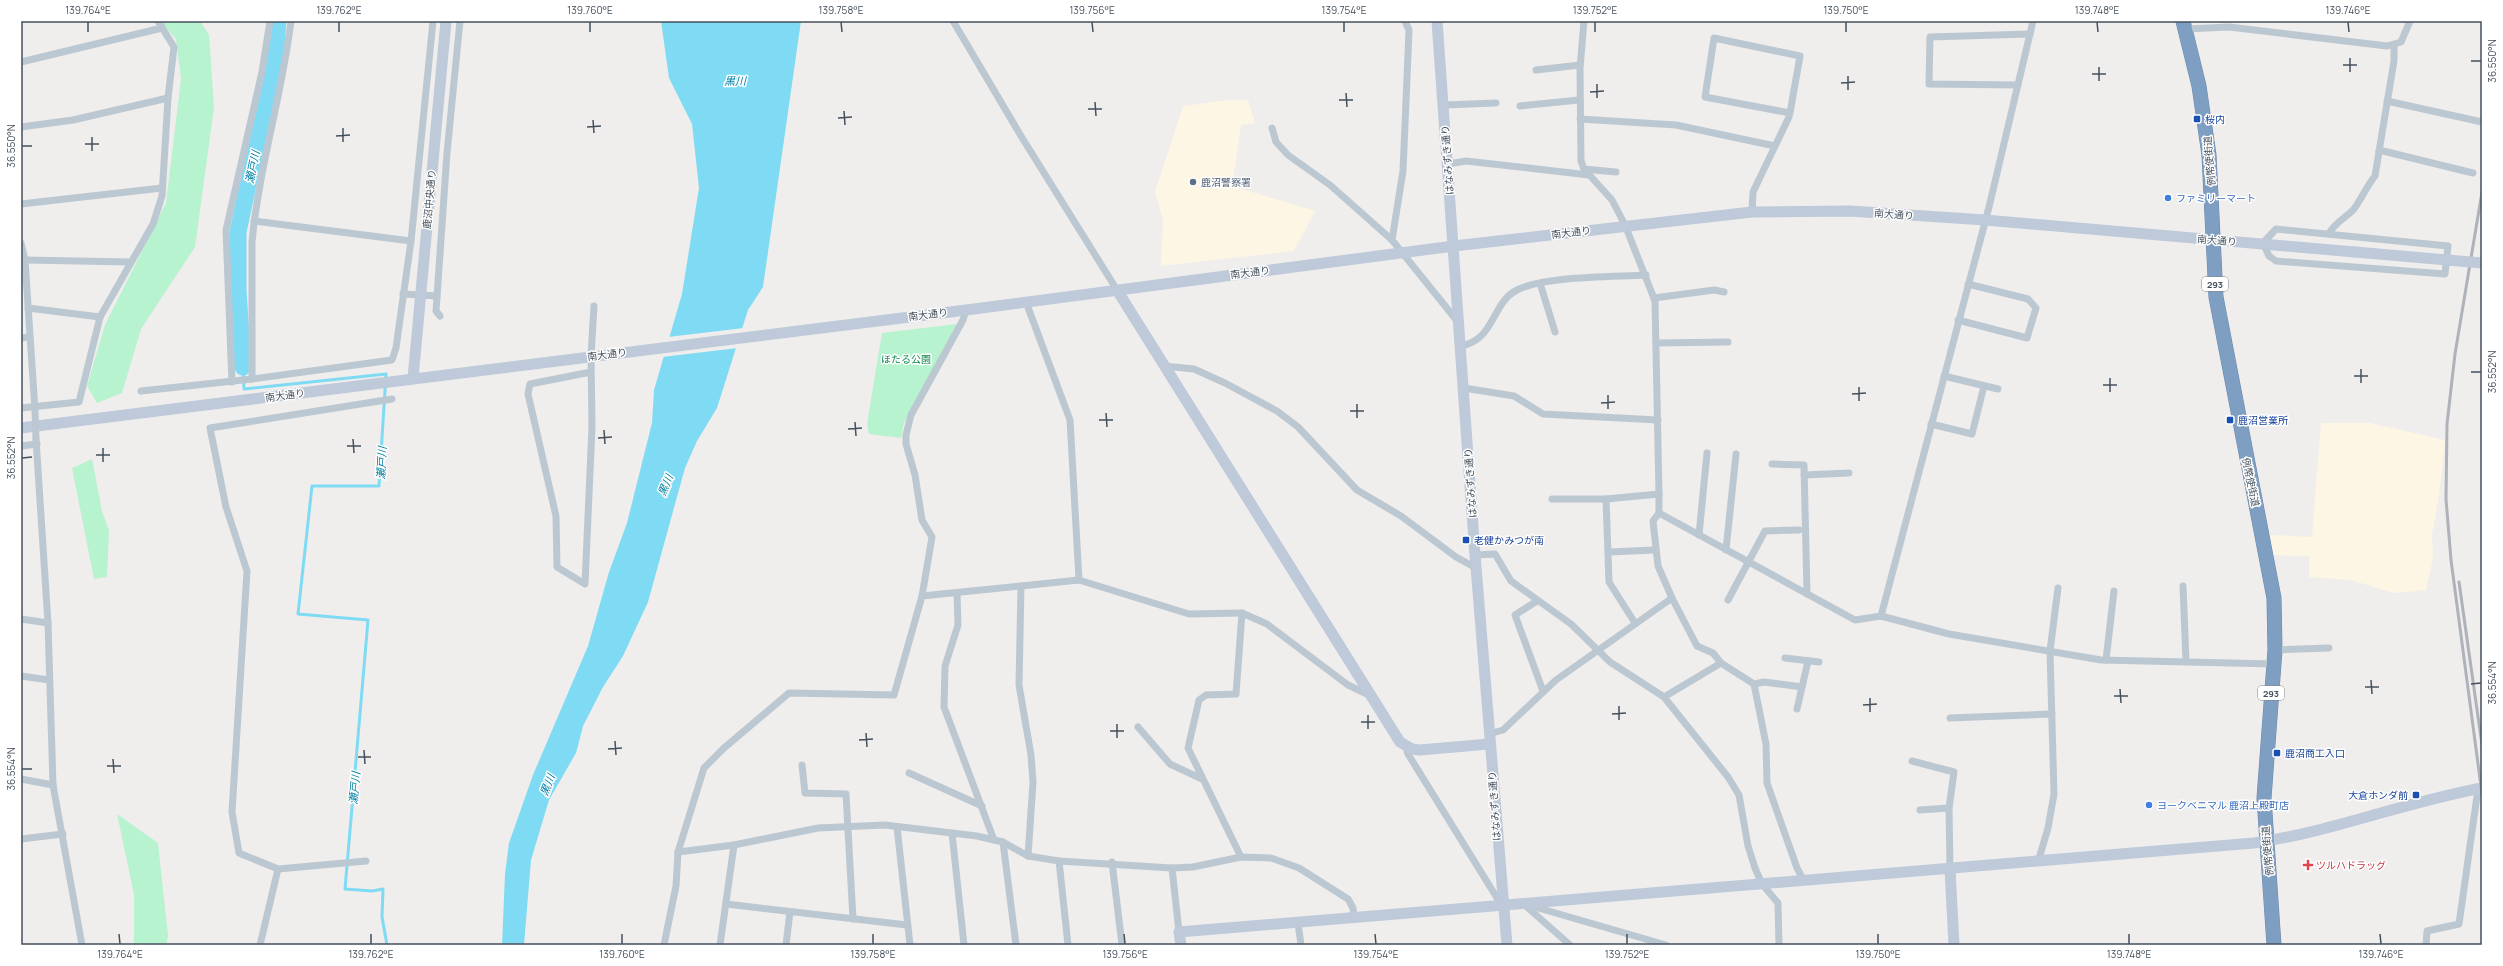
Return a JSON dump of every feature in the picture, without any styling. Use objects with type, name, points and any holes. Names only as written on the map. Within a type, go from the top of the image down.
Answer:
[{"type":"highway","name":"例幣使街道","points":[[2184,25],[2205,121],[2211,183],[2212,240],[2216,297],[2274,598],[2274,657],[2264,778],[2266,842],[2274,945]]},
{"type":"street","points":[[21,408],[35,409],[79,402],[100,317],[153,224],[162,196],[168,98],[174,47],[158,21]]},
{"type":"street","points":[[232,382],[226,230],[262,72],[270,21]]},
{"type":"street","points":[[252,379],[252,242],[256,196],[287,51],[290,21]]},
{"type":"street","points":[[141,391],[232,382],[392,360],[410,241],[433,21]]},
{"type":"street","name":"鹿沼中央通り","points":[[413,378],[446,21]]},
{"type":"street","points":[[440,316],[436,313],[437,296],[447,153],[460,21]]},
{"type":"street","points":[[953,21],[1021,136],[1369,695],[1395,736],[1406,747],[1408,754],[1502,906]]},
{"type":"street","points":[[1392,240],[1403,171],[1409,30],[1405,21]]},
{"type":"street","name":"はなみずき通り","points":[[1437,21],[1475,555],[1502,906],[1507,945]]},
{"type":"street","points":[[1584,21],[1580,65],[1579,100],[1581,161],[1589,175],[1612,200],[1625,225],[1654,298],[1659,494],[1658,513],[1653,521],[1655,550],[1658,566],[1672,598],[1697,646],[1713,653],[1721,663],[1754,684],[1764,682],[1802,687]]},
{"type":"street","points":[[1881,616],[1985,220],[2033,21]]},
{"type":"street","points":[[2329,234],[2331,229],[2354,210],[2364,190],[2375,176],[2394,45],[2405,36],[2410,21]]},
{"type":"street","points":[[2184,25],[2229,27],[2394,45]]},
{"type":"street","points":[[21,62],[162,28]]},
{"type":"street","points":[[2018,85],[1929,84],[1930,37],[2030,34]]},
{"type":"street","points":[[1752,212],[1753,192],[1790,113],[1800,56],[1714,38],[1705,97],[1790,113]]},
{"type":"street","points":[[1536,70],[1580,65]]},
{"type":"street","points":[[21,126],[73,120],[168,98]]},
{"type":"street","points":[[1520,106],[1579,100]]},
{"type":"street","points":[[2387,101],[2482,122]]},
{"type":"street","points":[[1444,105],[1496,103]]},
{"type":"street","points":[[1580,119],[1676,125],[1775,146]]},
{"type":"street","points":[[1272,128],[1276,142],[1288,155],[1330,185],[1392,240],[1459,323]]},
{"type":"street","points":[[2379,150],[2473,173]]},
{"type":"street","points":[[420,151],[447,153]]},
{"type":"street","points":[[1448,164],[1466,161],[1589,175]]},
{"type":"street","points":[[1584,168],[1616,172]]},
{"type":"street","points":[[21,204],[162,188]]},
{"type":"street","name":"南大通り","points":[[21,428],[776,332],[966,310],[1403,252],[1625,225],[1752,212],[1850,211],[1985,220],[2482,263]]},
{"type":"street","points":[[254,221],[410,241]]},
{"type":"street","points":[[2276,229],[2448,246],[2445,274],[2308,264],[2272,259],[2263,244],[2276,229]]},
{"type":"street","points":[[21,243],[25,260],[24,292],[28,308],[35,409],[48,623],[54,785],[82,945]]},
{"type":"street","points":[[25,260],[130,262]]},
{"type":"street","points":[[1461,346],[1474,343],[1490,326],[1505,301],[1515,291],[1540,283],[1646,275]]},
{"type":"street","points":[[1540,283],[1555,332]]},
{"type":"street","points":[[1958,320],[2027,338],[2036,308],[2028,299],[1968,284]]},
{"type":"street","points":[[1654,298],[1714,290],[1724,292]]},
{"type":"street","points":[[403,294],[437,296]]},
{"type":"street","points":[[1026,302],[1070,420],[1079,580]]},
{"type":"street","points":[[591,372],[530,384],[528,394],[556,516],[557,567],[585,584],[592,427],[591,372],[595,355],[594,306]]},
{"type":"street","points":[[28,308],[100,317]]},
{"type":"street","points":[[664,945],[676,886],[678,852],[704,768],[724,748],[789,693],[894,695],[922,596],[932,537],[922,520],[915,475],[906,444],[906,435],[912,415],[963,320],[966,310]]},
{"type":"street","points":[[21,338],[29,337]]},
{"type":"street","points":[[1656,343],[1728,342]]},
{"type":"street","points":[[1164,366],[1194,369],[1225,382],[1277,411],[1298,427],[1357,490],[1401,516],[1456,557],[1476,568]]},
{"type":"street","points":[[1944,376],[1998,389]]},
{"type":"street","points":[[1931,424],[1972,434],[1984,386]]},
{"type":"street","points":[[1464,388],[1514,396],[1543,414],[1658,420]]},
{"type":"street","points":[[366,860],[278,869],[239,853],[232,812],[247,571],[226,507],[210,428],[392,399]]},
{"type":"street","points":[[21,446],[36,441]]},
{"type":"street","points":[[1699,535],[1707,453]]},
{"type":"street","points":[[1726,550],[1736,454]]},
{"type":"street","points":[[1772,464],[1804,464],[1807,594]]},
{"type":"street","points":[[1804,475],[1849,473]]},
{"type":"street","points":[[1552,499],[1606,499],[1659,494]]},
{"type":"street","points":[[1606,499],[1609,582],[1635,622]]},
{"type":"street","points":[[1658,513],[1855,620],[1881,616],[1949,634],[2106,660],[2186,661],[2274,657],[2329,648]]},
{"type":"street","points":[[1728,600],[1765,531],[1799,530]]},
{"type":"street","points":[[1608,552],[1655,550]]},
{"type":"street","points":[[1475,555],[1495,554],[1511,581],[1571,624],[1610,662],[1664,697],[1724,770],[1740,795],[1748,846],[1762,884],[1778,903],[1778,945]]},
{"type":"street","points":[[922,596],[957,594],[1079,580],[1189,614],[1242,613],[1267,624],[1348,685],[1369,695]]},
{"type":"street","points":[[1021,586],[1019,685],[1031,755],[1033,782],[1028,856]]},
{"type":"street","points":[[2183,586],[2186,661]]},
{"type":"street","points":[[2038,862],[2048,828],[2054,794],[2050,651],[2058,588]]},
{"type":"street","points":[[2106,660],[2114,591]]},
{"type":"street","points":[[957,594],[958,625],[945,666],[944,707],[994,840]]},
{"type":"street","points":[[1406,747],[1420,750],[1489,739],[1503,730],[1543,691],[1635,622],[1672,598]]},
{"type":"street","points":[[1537,601],[1515,615],[1543,691]]},
{"type":"street","points":[[1241,857],[1188,748],[1199,700],[1206,695],[1236,694],[1242,613]]},
{"type":"street","points":[[21,619],[48,623]]},
{"type":"street","points":[[1785,658],[1819,662]]},
{"type":"street","points":[[1796,709],[1808,661]]},
{"type":"street","points":[[1664,697],[1721,663]]},
{"type":"street","points":[[21,676],[49,680]]},
{"type":"street","points":[[1754,684],[1766,744],[1767,783],[1797,868],[1804,881]]},
{"type":"street","points":[[1950,718],[2052,714]]},
{"type":"street","points":[[1138,727],[1170,764],[1202,779]]},
{"type":"street","points":[[1912,761],[1954,772],[1949,808],[1950,869],[1954,945]]},
{"type":"street","points":[[802,765],[806,793],[846,794],[853,918]]},
{"type":"street","points":[[909,773],[982,806]]},
{"type":"street","points":[[21,779],[54,785]]},
{"type":"street","points":[[1179,932],[2266,842],[2288,839],[2480,789],[2459,924],[2427,931],[2426,945]]},
{"type":"street","points":[[1920,810],[1949,808]]},
{"type":"street","points":[[678,852],[734,846],[818,828],[897,826],[994,840],[1003,842],[1028,856],[1059,861],[1112,862],[1172,868],[1194,867],[1241,857],[1271,858],[1299,868],[1348,899],[1353,908],[1354,918]]},
{"type":"street","points":[[897,826],[910,945]]},
{"type":"street","points":[[952,833],[964,945]]},
{"type":"street","points":[[21,839],[63,834]]},
{"type":"street","points":[[1003,842],[1016,945]]},
{"type":"street","points":[[720,945],[734,846]]},
{"type":"street","points":[[1059,861],[1068,945]]},
{"type":"street","points":[[1112,862],[1122,945]]},
{"type":"street","points":[[1172,868],[1181,945]]},
{"type":"street","points":[[260,945],[278,869]]},
{"type":"street","points":[[726,904],[907,925]]},
{"type":"street","points":[[1524,904],[1570,945]]},
{"type":"street","points":[[1524,904],[1666,945]]},
{"type":"street","points":[[786,945],[790,912]]},
{"type":"street","points":[[1298,923],[1301,945]]},
{"type":"shaded area","points":[[1228,100],[1248,100],[1255,123],[1241,125],[1232,186],[1315,211],[1294,251],[1161,266],[1163,220],[1155,192],[1183,106]]},
{"type":"shaded area","points":[[2321,423],[2370,423],[2445,440],[2439,495],[2432,534],[2433,558],[2426,590],[2394,593],[2351,580],[2309,577],[2309,556],[2272,555],[2270,535],[2312,537]]},
{"type":"green space","points":[[160,21],[200,21],[209,35],[214,107],[195,247],[141,329],[122,393],[97,403],[87,386],[105,325],[166,203],[181,79],[176,39]]},
{"type":"green space","name":"ほたる公園","points":[[957,324],[904,423],[901,438],[869,434],[867,424],[882,333]]},
{"type":"green space","points":[[92,459],[102,511],[109,531],[107,577],[94,579],[72,468]]},
{"type":"green space","points":[[117,814],[158,843],[168,936],[166,945],[134,945],[134,894]]},
{"type":"water","name":"黒川","points":[[661,21],[801,21],[763,287],[748,310],[717,408],[697,441],[685,468],[648,602],[623,656],[603,687],[583,726],[576,753],[549,800],[531,860],[524,945],[502,945],[505,874],[509,843],[533,775],[588,646],[609,572],[627,523],[652,423],[654,390],[682,294],[699,188],[692,124],[669,78]]},
{"type":"pier","points":[[744,328],[738,348],[662,357],[668,337]]},
{"type":"waterway","name":"瀬戸川","points":[[243,367],[238,290],[238,232],[275,58],[278,21]]},
{"type":"waterway","name":"瀬戸川","points":[[243,367],[244,389],[386,374],[379,486],[312,486],[298,614],[368,620],[345,889],[372,891],[383,889],[382,917],[387,945]]},
{"type":"railway","points":[[2482,192],[2455,354],[2447,424],[2446,499],[2451,560],[2482,794]]},
{"type":"railway","points":[[2459,582],[2482,745]]},
{"type":"place","name":"桜内","points":[[2197,119]]},
{"type":"place","name":"鹿沼警察署","points":[[1193,182]]},
{"type":"place","name":"ファミリーマート","points":[[2168,198]]},
{"type":"place","name":"鹿沼営業所","points":[[2230,420]]},
{"type":"place","name":"老健かみつが南","points":[[1466,540]]},
{"type":"place","name":"鹿沼商工入口","points":[[2277,753]]},
{"type":"place","name":"大倉ホンダ前","points":[[2416,795]]},
{"type":"place","name":"ヨークベニマル 鹿沼上殿町店","points":[[2149,805]]},
{"type":"place","name":"ツルハドラッグ","points":[[2308,865]]}]
